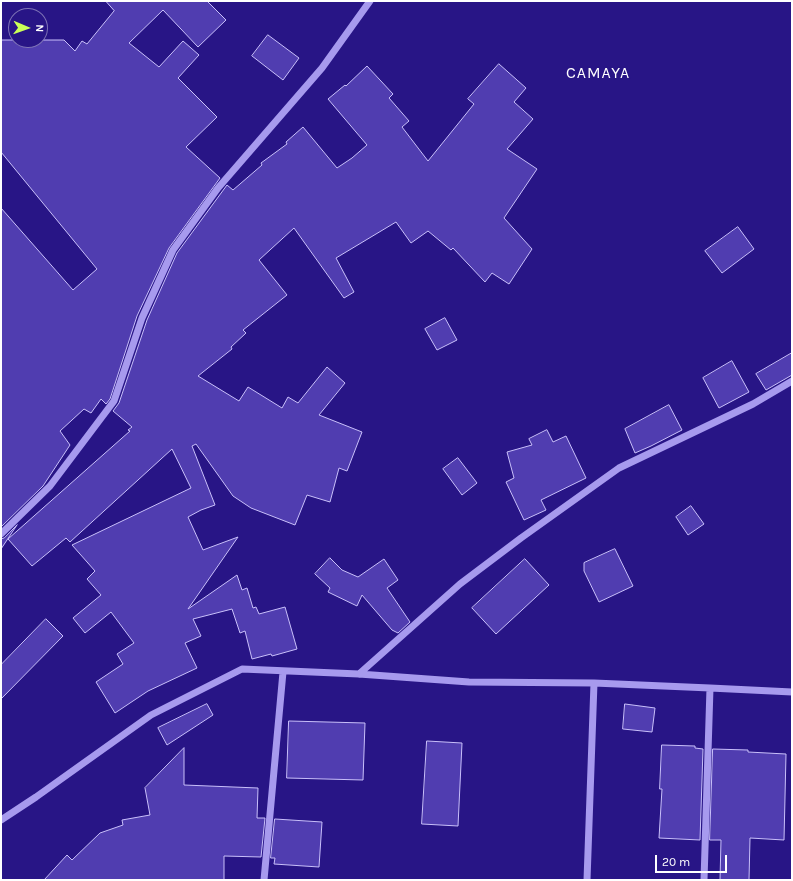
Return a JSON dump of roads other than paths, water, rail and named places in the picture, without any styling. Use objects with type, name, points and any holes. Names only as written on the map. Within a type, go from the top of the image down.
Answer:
[{"type":"street","points":[[1,534],[50,486],[114,401],[142,318],[173,250],[218,188],[322,68],[370,1]]},
{"type":"street","points":[[359,674],[460,584],[521,538],[619,468],[752,404],[792,381]]},
{"type":"street","points":[[1,820],[36,797],[150,715],[242,670],[359,674],[469,682],[594,683],[792,692]]},
{"type":"street","points":[[264,880],[283,672]]},
{"type":"street","points":[[587,880],[594,683]]},
{"type":"street","points":[[704,880],[710,688]]},
{"type":"district","name":"CAMAYA","points":[[598,73]]}]
